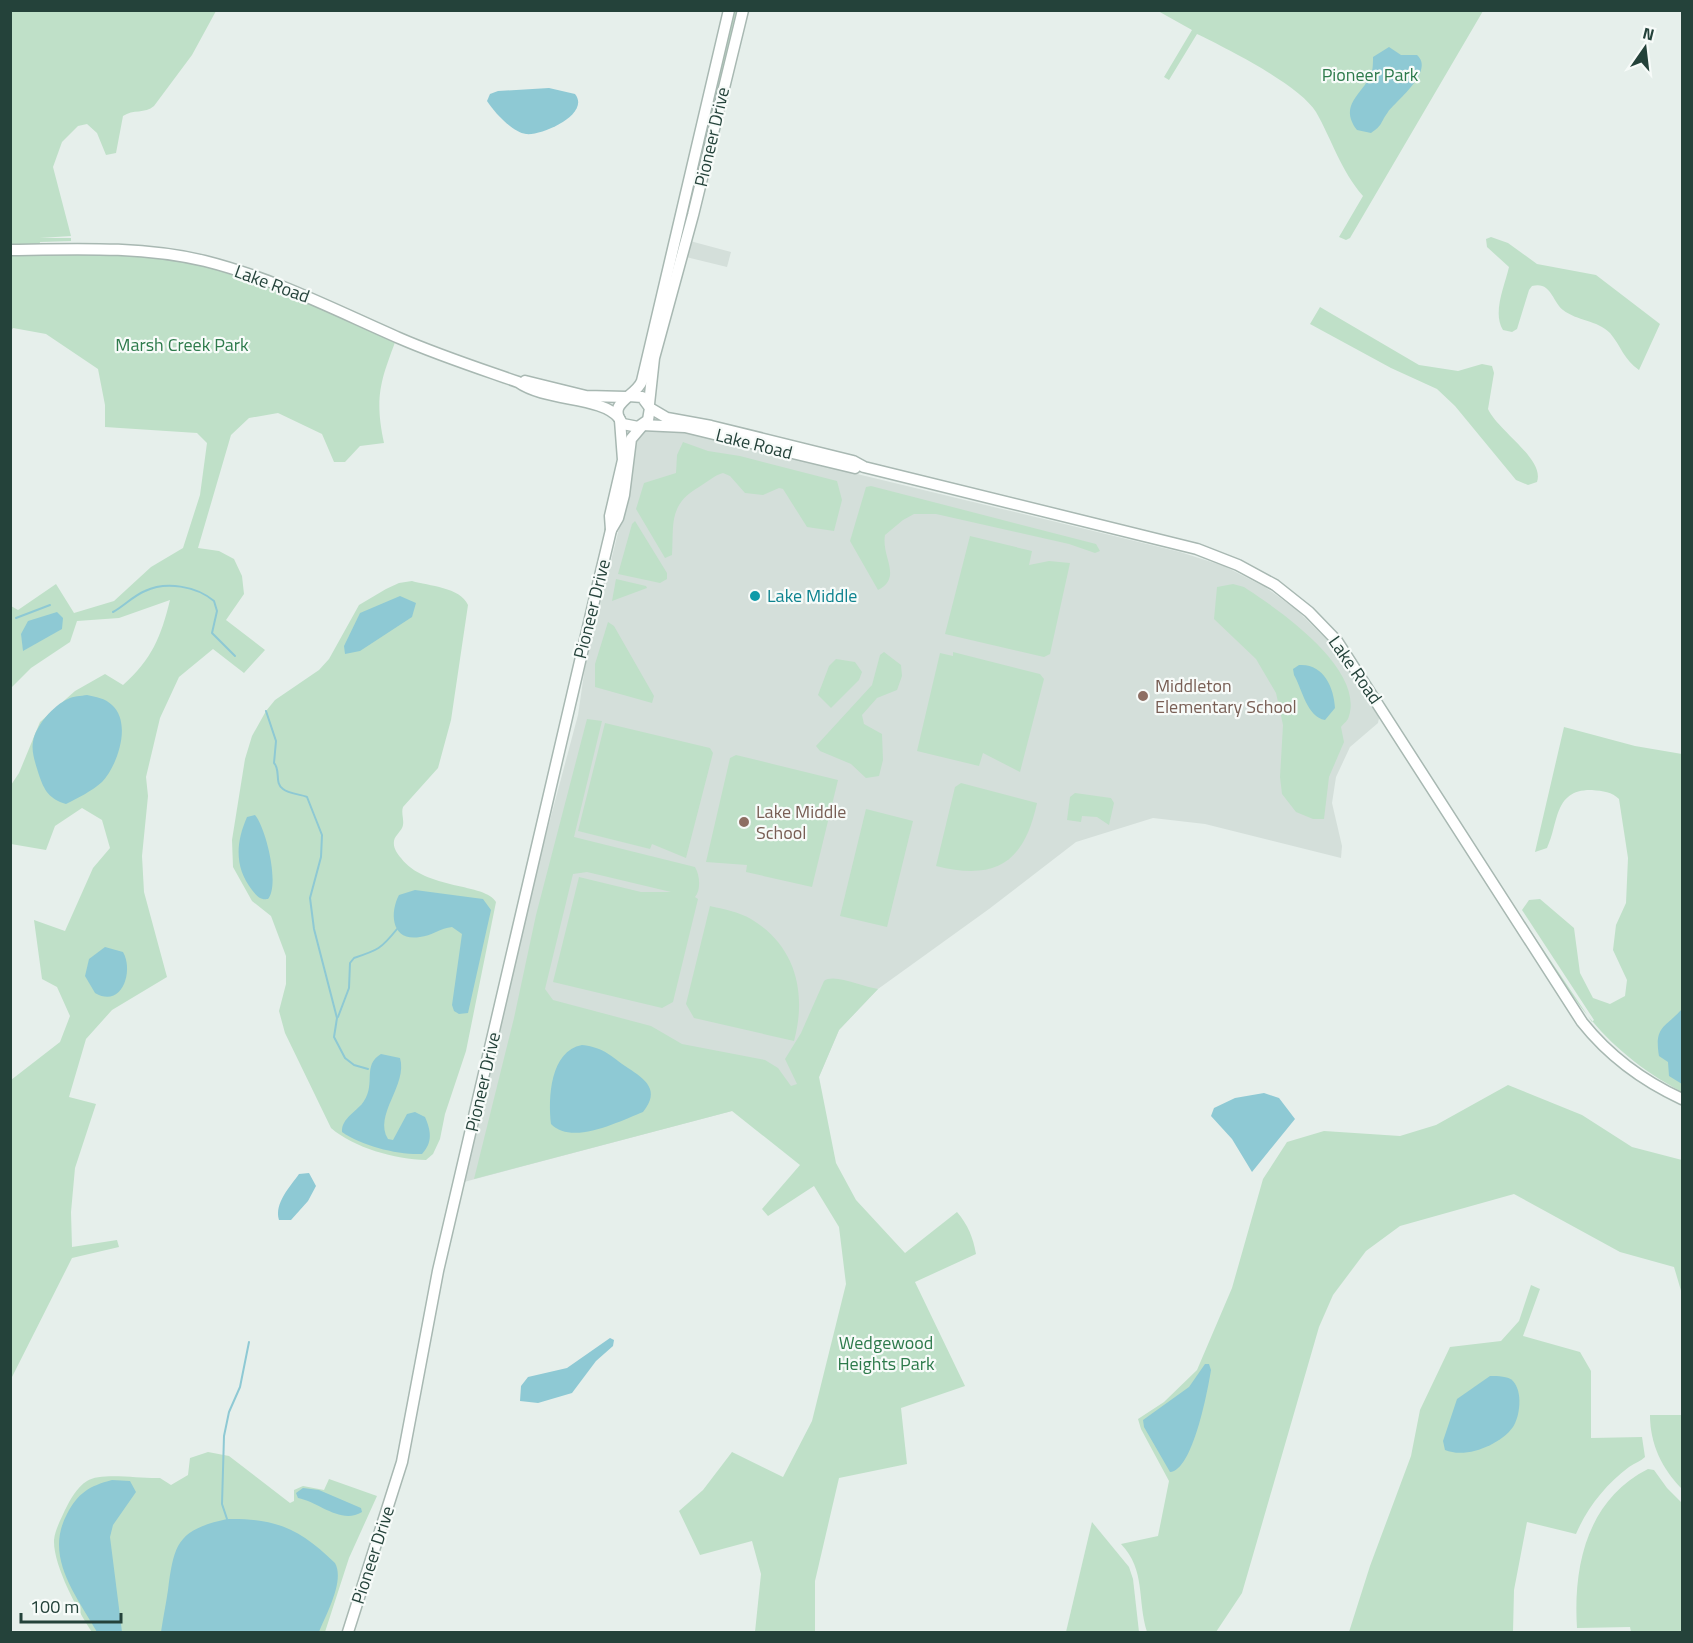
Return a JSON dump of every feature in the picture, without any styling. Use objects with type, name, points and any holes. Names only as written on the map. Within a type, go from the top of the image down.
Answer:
[{"type":"street","name":"Pioneer Drive","points":[[628,396],[642,381],[729,10]]},
{"type":"street","name":"Pioneer Drive","points":[[649,406],[654,358],[696,204],[743,10]]},
{"type":"street","name":"Lake Road","points":[[10,250],[121,249],[213,263],[278,283],[425,349],[518,382],[528,388],[557,397],[603,405],[619,419]]},
{"type":"street","name":"Lake Road","points":[[518,382],[529,381],[593,397],[628,396]]},
{"type":"street","points":[[628,396],[638,396],[649,406],[650,416],[642,425],[630,427],[619,419],[618,408],[628,396]]},
{"type":"street","name":"Lake Road","points":[[649,406],[667,418],[722,428],[853,461],[864,467],[1207,552],[1249,570],[1292,597],[1326,628],[1351,659],[1463,839],[1582,1022],[1606,1049],[1630,1069],[1683,1099]]},
{"type":"street","name":"Pioneer Drive","points":[[611,530],[610,516],[622,459],[619,419]]},
{"type":"street","name":"Pioneer Drive","points":[[348,1632],[402,1462],[438,1271],[611,530],[618,518],[626,486],[631,439],[642,425]]},
{"type":"street","name":"Lake Road","points":[[642,425],[685,427],[851,468],[864,467]]},
{"type":"shaded area","points":[[690,241],[731,252],[727,267],[686,257]]},
{"type":"shaded area","name":"Lake Middle School","points":[[667,428],[1180,552],[1224,566],[1265,587],[1297,610],[1326,639],[1354,676],[1379,718],[1378,723],[1350,747],[1336,777],[1332,803],[1342,846],[1341,858],[1205,824],[1153,818],[1076,842],[989,909],[878,989],[839,1030],[819,1077],[732,1111],[464,1182],[542,850],[578,715],[585,667],[626,500],[632,444],[644,430]]},
{"type":"green space","name":"Marsh Creek Park","points":[[10,11],[216,11],[192,55],[154,106],[123,116],[116,153],[106,155],[97,133],[87,124],[78,126],[62,142],[53,167],[71,236],[40,238],[71,238],[71,241],[40,242],[39,249],[203,261],[397,337],[381,388],[380,413],[384,443],[360,446],[345,462],[334,462],[322,434],[278,413],[249,418],[231,435],[198,548],[219,551],[234,559],[242,576],[244,594],[226,620],[265,650],[244,673],[213,649],[179,677],[160,718],[146,777],[148,796],[142,856],[144,892],[167,977],[112,1010],[86,1039],[69,1097],[96,1104],[75,1168],[71,1212],[72,1247],[117,1240],[119,1247],[72,1258],[11,1379],[11,1080],[60,1042],[70,1016],[57,987],[42,979],[34,920],[65,931],[93,868],[110,848],[102,820],[82,808],[55,826],[46,850],[11,844],[11,785],[19,773],[40,722],[75,691],[105,674],[123,685],[141,666],[159,636],[170,600],[119,618],[77,621],[70,642],[31,668],[11,688],[11,606],[18,610],[56,584],[74,613],[114,601],[151,567],[183,548],[200,495],[207,443],[197,433],[105,427],[105,405],[98,369],[46,334],[13,328],[11,331]]},
{"type":"green space","points":[[733,11],[739,11],[702,155],[698,154]]},
{"type":"green space","name":"Pioneer Park","points":[[1158,11],[1483,11],[1350,238],[1346,240],[1339,237],[1363,196],[1337,155],[1316,112],[1307,101],[1295,90],[1261,68],[1197,34],[1169,80],[1164,77],[1192,30]]},
{"type":"green space","points":[[1491,237],[1508,243],[1537,264],[1596,275],[1660,324],[1639,370],[1626,357],[1610,333],[1599,325],[1563,310],[1543,286],[1532,286],[1529,290],[1517,329],[1512,332],[1503,330],[1499,307],[1509,267],[1487,247],[1486,239]]},
{"type":"green space","points":[[1320,307],[1419,365],[1458,371],[1482,364],[1492,366],[1494,373],[1488,409],[1493,418],[1528,455],[1538,473],[1537,482],[1528,485],[1516,480],[1455,406],[1437,389],[1391,368],[1310,324]]},
{"type":"green space","points":[[683,442],[708,451],[740,456],[837,481],[842,500],[834,531],[807,527],[783,489],[779,488],[763,495],[745,493],[730,476],[723,473],[689,494],[677,508],[673,525],[672,555],[665,558],[636,509],[644,483],[676,473],[677,455]]},
{"type":"green space","points":[[871,486],[1096,544],[1100,551],[1095,553],[1069,544],[936,514],[914,514],[885,535],[890,573],[885,585],[878,590],[850,541],[866,487]]},
{"type":"green space","points":[[635,521],[667,573],[667,579],[660,583],[618,574],[632,524]]},
{"type":"green space","points":[[970,536],[1032,551],[1029,565],[1049,561],[1070,563],[1050,654],[1044,657],[945,634]]},
{"type":"green space","points":[[616,579],[646,586],[647,588],[612,601]]},
{"type":"green space","points":[[412,581],[458,594],[468,605],[451,720],[438,768],[403,807],[403,825],[394,841],[394,846],[401,858],[425,876],[480,892],[490,896],[496,902],[466,1051],[445,1114],[440,1139],[433,1154],[426,1160],[401,1157],[363,1147],[331,1128],[285,1033],[279,1011],[286,984],[286,956],[271,916],[252,901],[233,867],[232,840],[245,759],[252,736],[266,711],[275,700],[319,670],[329,659],[359,605],[399,583]]},
{"type":"green space","points":[[1233,584],[1244,587],[1296,625],[1331,660],[1344,679],[1350,698],[1349,716],[1341,727],[1344,742],[1329,777],[1324,819],[1313,819],[1296,812],[1282,794],[1280,777],[1283,725],[1276,693],[1256,659],[1214,619],[1217,587]]},
{"type":"green space","points":[[608,622],[614,626],[654,696],[652,703],[595,687],[595,664]]},
{"type":"green space","points":[[884,652],[901,665],[902,676],[897,690],[877,698],[862,715],[864,724],[882,734],[883,760],[879,776],[866,778],[851,764],[820,751],[816,746],[872,685],[880,655]]},
{"type":"green space","points":[[953,652],[1040,674],[1044,679],[1020,772],[983,753],[979,766],[917,751],[940,653],[953,656]]},
{"type":"green space","points":[[836,659],[855,662],[862,672],[859,680],[831,708],[818,695],[829,666]]},
{"type":"green space","name":"Wedgewood Heights Park","points":[[587,719],[602,721],[574,837],[695,867],[699,882],[695,897],[698,899],[673,1002],[662,1008],[553,982],[579,877],[641,892],[671,892],[587,872],[573,874],[545,989],[553,1000],[651,1026],[682,1044],[765,1060],[778,1068],[791,1086],[797,1084],[785,1059],[801,1033],[824,981],[842,979],[878,989],[839,1030],[819,1077],[836,1163],[856,1200],[905,1253],[957,1212],[972,1237],[975,1248],[976,1254],[915,1282],[965,1386],[901,1408],[907,1464],[839,1478],[815,1581],[815,1632],[755,1632],[761,1574],[752,1541],[700,1555],[679,1511],[703,1490],[732,1452],[783,1477],[812,1421],[846,1284],[839,1227],[814,1186],[768,1216],[762,1209],[800,1165],[732,1111],[474,1179],[514,1018],[536,915]]},
{"type":"green space","points":[[605,723],[710,748],[713,753],[686,858],[652,844],[650,849],[578,831]]},
{"type":"green space","points":[[1564,727],[1635,746],[1682,754],[1682,1092],[1652,1074],[1606,1037],[1593,1021],[1522,910],[1529,900],[1540,899],[1574,928],[1580,973],[1593,998],[1610,1004],[1625,996],[1627,980],[1613,950],[1616,925],[1626,903],[1628,858],[1619,799],[1604,791],[1592,790],[1579,791],[1570,795],[1559,810],[1547,848],[1535,852]]},
{"type":"green space","points":[[736,755],[838,780],[812,887],[746,872],[747,865],[706,862],[730,758]]},
{"type":"green space","points":[[961,783],[1037,803],[1024,840],[1004,863],[975,871],[936,866],[955,787]]},
{"type":"green space","points":[[1075,793],[1111,798],[1114,803],[1109,825],[1097,817],[1082,816],[1081,822],[1067,820],[1070,797]]},
{"type":"green space","points":[[866,809],[913,821],[887,927],[840,916]]},
{"type":"green space","points":[[710,906],[751,919],[779,943],[788,957],[798,988],[798,1023],[794,1041],[694,1018],[686,1004]]},
{"type":"green space","points":[[1520,915],[1588,1016],[1571,994]]},
{"type":"green space","points":[[1508,1085],[1582,1115],[1632,1147],[1682,1160],[1682,1294],[1674,1267],[1620,1252],[1514,1194],[1400,1226],[1366,1251],[1333,1295],[1319,1327],[1242,1593],[1216,1632],[1147,1632],[1138,1575],[1129,1554],[1121,1544],[1158,1536],[1169,1481],[1138,1419],[1164,1402],[1197,1370],[1232,1288],[1263,1179],[1287,1142],[1324,1131],[1400,1136],[1436,1125]]},
{"type":"green space","points":[[1531,1285],[1540,1289],[1523,1336],[1580,1352],[1591,1371],[1591,1438],[1642,1437],[1645,1457],[1629,1467],[1605,1489],[1586,1515],[1576,1534],[1527,1522],[1514,1590],[1513,1632],[1349,1632],[1370,1566],[1411,1456],[1420,1410],[1450,1347],[1501,1341],[1519,1321]]},
{"type":"green space","points":[[1650,1415],[1682,1415],[1682,1489],[1658,1455],[1652,1436]]},
{"type":"green space","points":[[208,1452],[229,1456],[290,1503],[294,1501],[294,1490],[303,1486],[324,1490],[329,1479],[377,1496],[349,1558],[325,1632],[92,1632],[67,1588],[55,1550],[56,1532],[72,1498],[80,1487],[93,1478],[122,1476],[160,1478],[171,1485],[188,1475],[190,1458]]},
{"type":"green space","points":[[1648,1469],[1654,1470],[1682,1503],[1682,1632],[1631,1632],[1630,1627],[1577,1628],[1578,1581],[1588,1537],[1611,1498],[1627,1482]]},
{"type":"green space","points":[[1092,1522],[1129,1567],[1133,1579],[1139,1632],[1066,1632]]},
{"type":"water","points":[[1389,47],[1401,55],[1417,55],[1421,62],[1418,77],[1388,112],[1378,128],[1371,133],[1357,130],[1352,121],[1351,105],[1369,79],[1373,57]]},
{"type":"water","points":[[549,88],[575,94],[578,102],[576,109],[562,122],[533,134],[526,134],[509,126],[487,101],[490,94],[498,91]]},
{"type":"water","points":[[400,596],[416,603],[412,617],[360,651],[345,654],[344,646],[360,613]]},
{"type":"water","points":[[57,612],[63,618],[62,629],[23,651],[21,634],[28,621]]},
{"type":"water","points":[[1299,665],[1315,668],[1326,678],[1335,708],[1325,720],[1314,714],[1306,702],[1294,675],[1293,669]]},
{"type":"water","points":[[87,695],[106,701],[118,713],[121,722],[121,744],[108,775],[102,782],[66,804],[51,797],[43,785],[34,758],[33,742],[41,723],[57,706],[70,698]]},
{"type":"water","points":[[255,815],[263,832],[270,857],[273,882],[268,899],[259,897],[252,890],[242,872],[240,863],[239,845],[243,826],[247,817]]},
{"type":"water","points":[[415,890],[483,899],[491,910],[468,1013],[459,1014],[454,1011],[452,1005],[462,934],[452,927],[424,936],[411,937],[398,931],[395,925],[394,910],[399,895]]},
{"type":"water","points":[[105,947],[123,952],[127,969],[126,978],[119,992],[104,997],[95,993],[85,976],[89,959]]},
{"type":"water","points":[[1682,1009],[1682,1084],[1669,1076],[1668,1062],[1659,1056],[1658,1039],[1662,1028]]},
{"type":"water","points":[[582,1045],[607,1053],[645,1081],[651,1091],[651,1097],[643,1112],[609,1126],[583,1132],[571,1133],[551,1124],[551,1089],[557,1066],[571,1049]]},
{"type":"water","points":[[381,1054],[400,1058],[401,1068],[385,1120],[388,1139],[393,1140],[407,1114],[415,1112],[425,1117],[430,1132],[428,1145],[422,1154],[380,1149],[342,1132],[344,1123],[364,1101],[369,1088],[372,1063]]},
{"type":"water","points":[[1264,1093],[1279,1098],[1295,1119],[1252,1172],[1232,1139],[1211,1116],[1214,1108],[1235,1098]]},
{"type":"water","points":[[309,1173],[316,1186],[308,1201],[291,1220],[279,1220],[279,1207],[284,1196],[299,1174]]},
{"type":"water","points":[[610,1338],[614,1340],[613,1346],[596,1361],[572,1393],[538,1403],[520,1401],[521,1386],[528,1377],[567,1368]]},
{"type":"water","points":[[1205,1364],[1209,1364],[1211,1370],[1198,1428],[1186,1458],[1178,1468],[1170,1472],[1144,1427],[1143,1420],[1189,1387]]},
{"type":"water","points":[[1490,1376],[1508,1378],[1516,1386],[1519,1404],[1513,1427],[1500,1439],[1482,1449],[1463,1453],[1445,1450],[1443,1441],[1457,1399]]},
{"type":"water","points":[[112,1480],[130,1481],[136,1492],[113,1525],[110,1537],[122,1632],[97,1632],[72,1590],[61,1560],[59,1545],[61,1530],[75,1501],[91,1488]]},
{"type":"water","points":[[303,1488],[319,1490],[361,1508],[362,1512],[346,1516],[298,1498],[296,1493]]},
{"type":"water","points":[[227,1519],[260,1521],[286,1528],[310,1542],[335,1563],[338,1579],[336,1588],[319,1632],[161,1632],[173,1561],[181,1541],[198,1528]]},
{"type":"waterway","points":[[113,612],[136,596],[153,588],[171,586],[199,592],[214,601],[217,611],[212,633],[235,656]]},
{"type":"waterway","points":[[16,618],[50,605]]},
{"type":"waterway","points":[[266,711],[276,741],[274,763],[280,786],[285,791],[307,797],[322,835],[321,857],[310,898],[314,929],[337,1018],[334,1037],[345,1058],[354,1065],[368,1069]]},
{"type":"waterway","points":[[338,1017],[349,988],[350,963],[354,958],[378,948],[397,929]]},
{"type":"waterway","points":[[227,1519],[222,1504],[224,1436],[229,1412],[240,1387],[249,1342]]},
{"type":"place","name":"Lake Middle","points":[[755,596]]},
{"type":"place","name":"Middleton Elementary School","points":[[1143,696]]},
{"type":"place","name":"Lake Middle School","points":[[744,822]]}]
